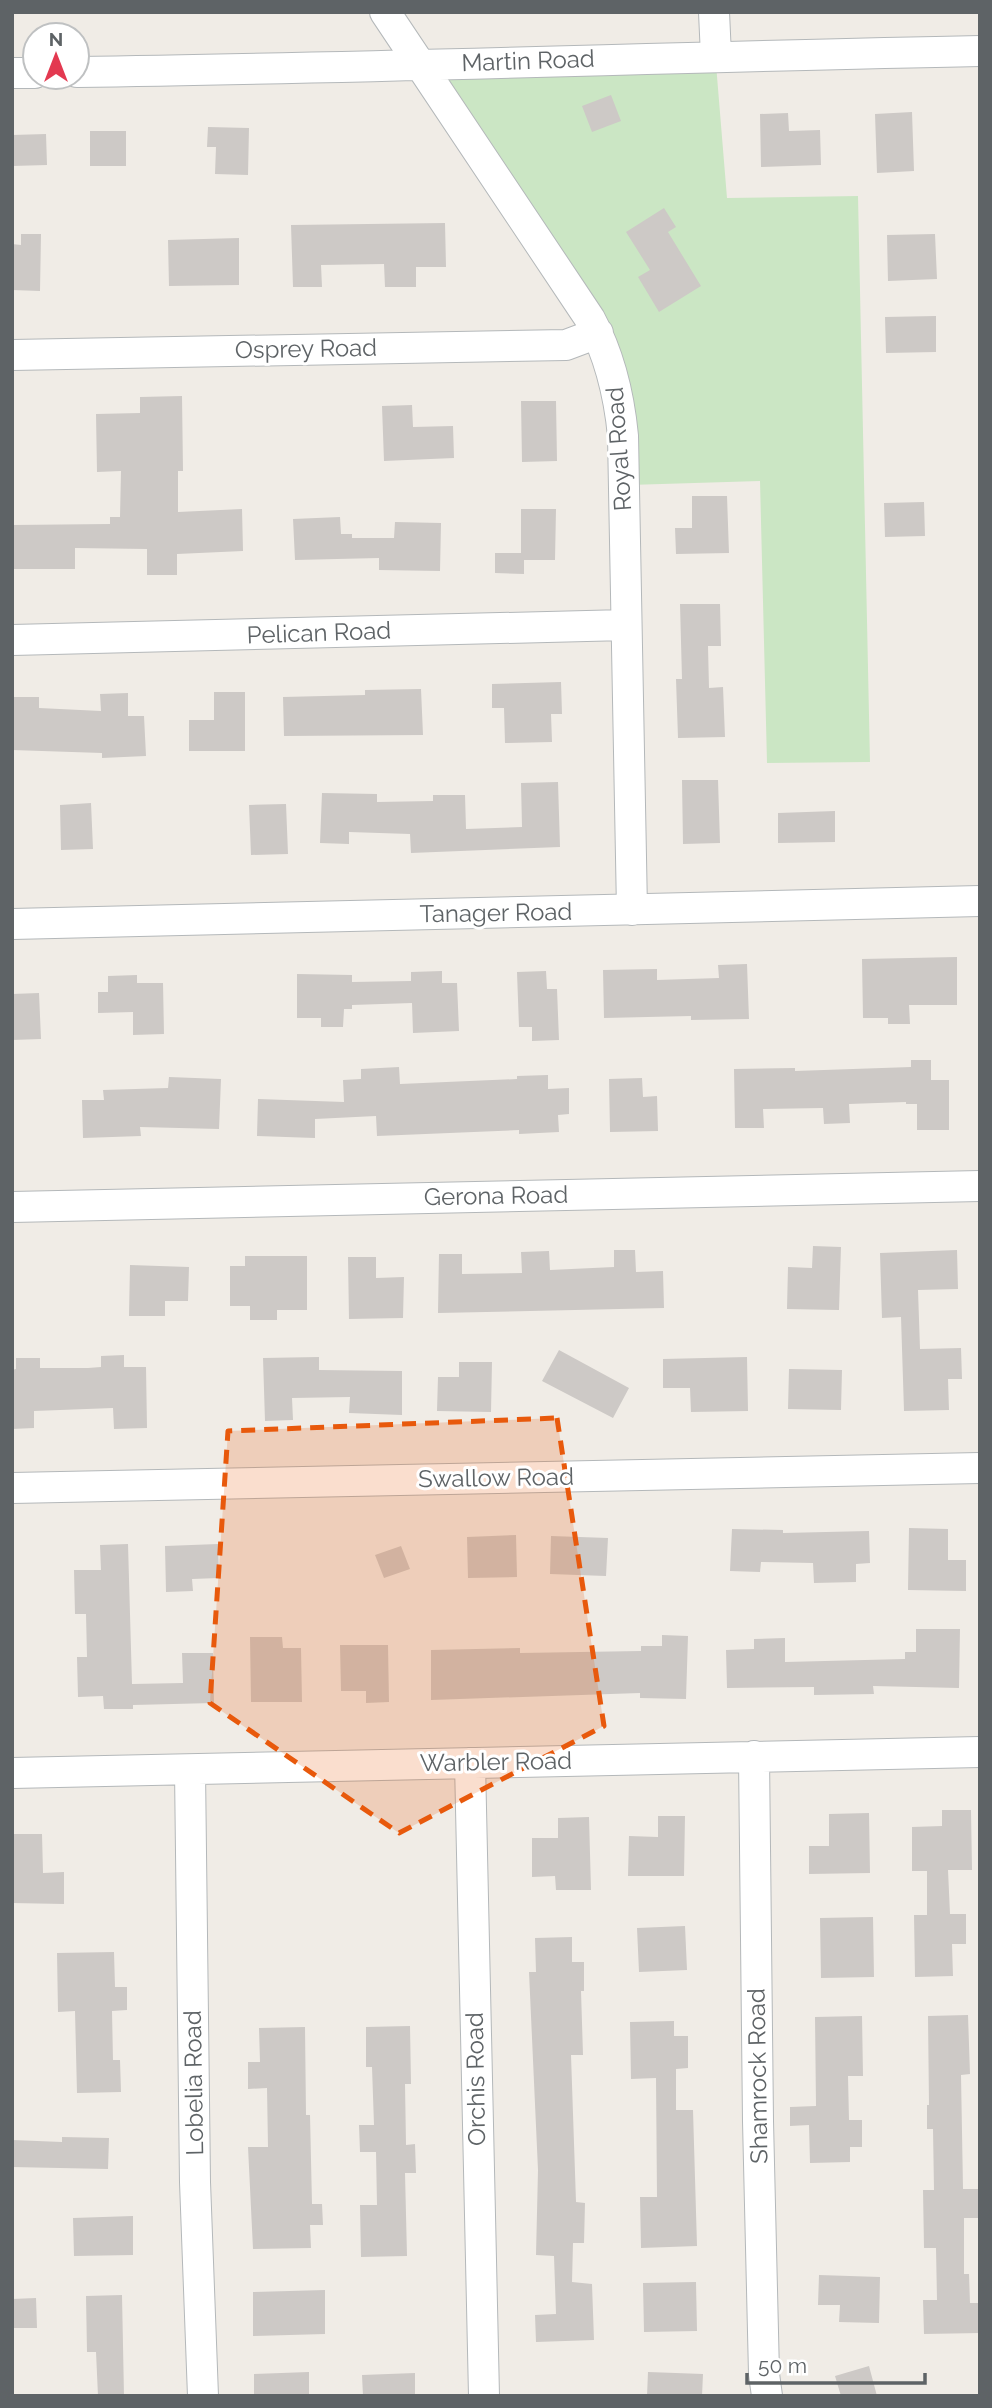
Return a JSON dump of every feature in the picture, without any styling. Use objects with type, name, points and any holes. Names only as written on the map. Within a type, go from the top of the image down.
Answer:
[{"type":"street","name":"Royal Road","points":[[385,12],[598,333],[612,367],[622,424],[632,910]]},
{"type":"street","points":[[715,12],[716,56]]},
{"type":"street","name":"Martin Road","points":[[91,72],[377,68],[716,56],[980,51]]},
{"type":"street","name":"Osprey Road","points":[[12,355],[566,345],[598,333]]},
{"type":"street","name":"Pelican Road","points":[[12,640],[626,625]]},
{"type":"street","name":"Tanager Road","points":[[12,924],[980,901]]},
{"type":"street","name":"Gerona Road","points":[[12,1207],[980,1186]]},
{"type":"street","name":"Swallow Road","points":[[12,1489],[980,1468]]},
{"type":"street","name":"Warbler Road","points":[[12,1773],[980,1752]]},
{"type":"street","name":"Shamrock Road","points":[[754,1756],[758,2121],[764,2374],[767,2396]]},
{"type":"street","name":"Orchis Road","points":[[470,1763],[484,2396]]},
{"type":"street","name":"Lobelia Road","points":[[190,1770],[195,2182],[203,2396]]},
{"type":"highlighted area","points":[[557,1418],[604,1726],[399,1833],[210,1703],[228,1431]]},
{"type":"green space","points":[[715,52],[727,198],[858,196],[870,762],[767,763],[760,481],[629,485],[621,390],[421,68]]},
{"type":"building","points":[[611,95],[621,121],[592,132],[582,106]]},
{"type":"building","points":[[912,112],[914,171],[877,173],[875,114]]},
{"type":"building","points":[[788,113],[789,131],[820,130],[821,165],[761,167],[760,114]]},
{"type":"building","points":[[208,127],[249,128],[248,175],[215,174],[216,147],[207,147]]},
{"type":"building","points":[[90,131],[126,131],[126,166],[90,166]]},
{"type":"building","points":[[46,134],[47,165],[12,166],[12,135]]},
{"type":"building","points":[[664,208],[676,227],[668,232],[701,286],[659,312],[638,277],[650,270],[626,232]]},
{"type":"building","points":[[445,223],[446,267],[416,267],[416,287],[385,287],[384,264],[321,265],[322,287],[293,287],[291,225]]},
{"type":"building","points":[[21,234],[41,234],[40,291],[12,290],[12,244],[21,245]]},
{"type":"building","points":[[935,234],[937,279],[888,281],[887,235]]},
{"type":"building","points":[[239,238],[239,285],[169,286],[168,240]]},
{"type":"building","points":[[936,316],[936,352],[886,353],[885,317]]},
{"type":"building","points":[[182,396],[183,471],[178,471],[178,512],[242,509],[243,551],[177,554],[177,575],[147,575],[147,549],[75,548],[75,569],[12,569],[12,525],[110,524],[110,517],[120,517],[121,471],[97,472],[96,414],[140,413],[140,397]]},
{"type":"building","points":[[521,401],[556,401],[557,461],[522,462]]},
{"type":"building","points":[[412,405],[413,427],[453,426],[454,458],[384,461],[382,406]]},
{"type":"building","points":[[692,496],[727,496],[729,553],[676,554],[675,528],[692,528]]},
{"type":"building","points":[[924,502],[925,536],[885,537],[884,503]]},
{"type":"building","points":[[521,509],[556,509],[555,560],[524,560],[524,574],[495,573],[495,553],[521,553]]},
{"type":"building","points":[[340,517],[341,534],[352,534],[352,538],[394,538],[395,522],[441,523],[440,571],[379,570],[379,558],[295,560],[293,519]]},
{"type":"building","points":[[680,604],[720,604],[721,646],[708,646],[709,688],[723,687],[725,737],[678,738],[676,679],[682,679]]},
{"type":"building","points":[[561,682],[562,714],[551,714],[552,742],[505,743],[504,708],[492,708],[492,684]]},
{"type":"building","points":[[421,689],[423,735],[284,736],[283,697],[365,695],[365,690]]},
{"type":"building","points":[[214,692],[245,692],[245,751],[189,751],[189,720],[214,720]]},
{"type":"building","points":[[128,693],[128,716],[144,716],[146,756],[102,758],[102,753],[12,750],[13,697],[39,697],[39,708],[101,711],[100,694]]},
{"type":"building","points":[[682,780],[718,780],[720,843],[683,844]]},
{"type":"building","points":[[558,782],[560,847],[411,853],[410,834],[349,832],[349,844],[320,843],[322,793],[377,794],[377,802],[433,801],[433,795],[465,795],[466,829],[522,827],[521,783]]},
{"type":"building","points":[[91,803],[93,849],[61,850],[60,805]]},
{"type":"building","points":[[286,804],[288,854],[251,855],[249,805]]},
{"type":"building","points":[[835,811],[835,842],[778,843],[778,813]]},
{"type":"building","points":[[957,957],[957,1005],[909,1005],[910,1024],[888,1024],[888,1018],[863,1018],[862,959]]},
{"type":"building","points":[[747,964],[749,1019],[691,1020],[691,1016],[604,1018],[603,970],[657,969],[657,980],[719,978],[718,965]]},
{"type":"building","points":[[442,971],[442,983],[457,983],[459,1031],[413,1033],[412,1003],[352,1005],[352,1009],[344,1009],[343,1027],[321,1027],[321,1018],[297,1018],[297,974],[352,975],[352,982],[411,981],[411,972]]},
{"type":"building","points":[[546,971],[547,989],[557,989],[559,1040],[532,1041],[532,1027],[519,1027],[517,972]]},
{"type":"building","points":[[137,975],[137,983],[163,983],[164,1034],[133,1035],[133,1012],[98,1013],[98,992],[108,992],[108,976]]},
{"type":"building","points":[[39,993],[41,1039],[12,1040],[12,994]]},
{"type":"building","points":[[911,1060],[931,1060],[931,1080],[949,1080],[949,1130],[917,1130],[917,1104],[906,1102],[849,1104],[850,1123],[824,1124],[823,1108],[763,1109],[764,1128],[735,1128],[734,1069],[795,1068],[795,1071],[911,1067]]},
{"type":"building","points":[[399,1067],[400,1084],[517,1079],[517,1076],[548,1075],[548,1089],[569,1088],[569,1114],[558,1115],[559,1132],[519,1134],[519,1130],[377,1136],[376,1116],[315,1119],[315,1138],[257,1136],[258,1099],[344,1102],[343,1080],[361,1079],[361,1069]]},
{"type":"building","points":[[169,1077],[221,1079],[219,1129],[140,1127],[141,1136],[83,1138],[82,1100],[104,1100],[103,1090],[168,1088]]},
{"type":"building","points":[[642,1078],[643,1097],[657,1096],[658,1131],[610,1132],[609,1079]]},
{"type":"building","points":[[813,1246],[841,1247],[839,1310],[787,1309],[788,1267],[812,1268]]},
{"type":"building","points":[[614,1250],[635,1250],[636,1272],[663,1271],[664,1308],[438,1313],[439,1254],[462,1254],[462,1274],[522,1273],[521,1252],[549,1251],[550,1270],[614,1267]]},
{"type":"building","points":[[957,1250],[958,1289],[918,1290],[920,1349],[961,1348],[962,1379],[948,1379],[949,1410],[904,1411],[901,1317],[882,1318],[880,1253]]},
{"type":"building","points":[[245,1256],[307,1256],[307,1310],[277,1310],[277,1320],[250,1320],[250,1306],[230,1306],[230,1266],[245,1266]]},
{"type":"building","points":[[348,1257],[376,1257],[376,1278],[404,1277],[403,1318],[349,1319]]},
{"type":"building","points":[[130,1265],[189,1267],[188,1301],[165,1301],[165,1316],[129,1316]]},
{"type":"building","points":[[559,1350],[629,1388],[613,1418],[542,1381]]},
{"type":"building","points":[[124,1355],[124,1367],[146,1367],[147,1428],[114,1429],[113,1408],[34,1411],[34,1428],[12,1429],[12,1370],[16,1369],[16,1358],[40,1358],[40,1368],[88,1368],[101,1367],[101,1356]]},
{"type":"building","points":[[319,1357],[319,1370],[402,1371],[402,1415],[349,1413],[350,1397],[292,1398],[293,1420],[265,1421],[263,1358]]},
{"type":"building","points":[[747,1357],[748,1411],[691,1412],[690,1388],[663,1388],[663,1359]]},
{"type":"building","points":[[459,1362],[492,1362],[491,1412],[437,1411],[438,1377],[459,1377]]},
{"type":"building","points":[[789,1369],[842,1370],[841,1410],[788,1409]]},
{"type":"building","points":[[909,1528],[948,1529],[948,1560],[966,1560],[966,1591],[908,1590]]},
{"type":"building","points":[[732,1529],[783,1530],[783,1533],[869,1531],[870,1563],[856,1564],[856,1582],[814,1583],[813,1563],[761,1562],[760,1572],[730,1571]]},
{"type":"building","points":[[516,1535],[517,1577],[468,1578],[467,1537]]},
{"type":"building","points":[[551,1536],[608,1538],[606,1576],[550,1574]]},
{"type":"building","points":[[128,1544],[132,1684],[183,1683],[182,1653],[213,1653],[214,1703],[133,1705],[133,1709],[104,1709],[103,1696],[78,1697],[77,1657],[87,1657],[86,1614],[75,1614],[74,1570],[101,1570],[100,1545]]},
{"type":"building","points":[[218,1544],[219,1578],[192,1579],[193,1591],[166,1592],[165,1546]]},
{"type":"building","points":[[401,1546],[410,1569],[384,1578],[375,1555]]},
{"type":"building","points":[[916,1629],[960,1629],[959,1688],[873,1686],[874,1694],[814,1695],[814,1687],[727,1688],[726,1650],[754,1649],[754,1639],[785,1638],[785,1662],[905,1659],[905,1652],[916,1652]]},
{"type":"building","points":[[662,1635],[688,1636],[686,1699],[640,1698],[640,1693],[431,1700],[431,1650],[520,1648],[520,1653],[641,1651],[641,1646],[662,1646]]},
{"type":"building","points":[[250,1637],[282,1637],[283,1648],[301,1648],[302,1702],[251,1702]]},
{"type":"building","points":[[340,1645],[388,1645],[389,1702],[366,1703],[366,1691],[341,1691]]},
{"type":"building","points":[[942,1810],[971,1810],[972,1870],[948,1870],[950,1914],[966,1914],[966,1944],[952,1944],[953,1976],[915,1977],[914,1915],[927,1915],[927,1871],[912,1871],[912,1827],[942,1826]]},
{"type":"building","points":[[869,1813],[870,1873],[809,1874],[809,1846],[829,1846],[829,1814]]},
{"type":"building","points":[[658,1816],[685,1816],[684,1876],[628,1876],[629,1836],[658,1837]]},
{"type":"building","points":[[589,1817],[591,1890],[556,1890],[555,1876],[532,1877],[532,1838],[558,1838],[558,1818]]},
{"type":"building","points":[[12,1834],[42,1834],[43,1873],[64,1872],[64,1904],[12,1903]]},
{"type":"building","points":[[873,1917],[874,1977],[821,1978],[820,1918]]},
{"type":"building","points":[[685,1926],[687,1970],[639,1972],[637,1928]]},
{"type":"building","points":[[572,1937],[572,1962],[584,1962],[584,1991],[581,1991],[583,2055],[571,2055],[576,2202],[585,2203],[584,2243],[573,2243],[572,2282],[592,2284],[594,2340],[536,2342],[535,2315],[556,2314],[554,2256],[536,2255],[538,2170],[529,1972],[536,1972],[535,1938]]},
{"type":"building","points":[[114,1952],[115,1987],[127,1987],[127,2010],[112,2011],[113,2060],[120,2060],[121,2092],[77,2093],[75,2011],[58,2012],[57,1953]]},
{"type":"building","points":[[968,2015],[970,2074],[961,2075],[963,2189],[979,2189],[979,2218],[964,2218],[964,2274],[969,2274],[970,2303],[980,2303],[980,2333],[924,2334],[923,2300],[937,2300],[936,2248],[924,2248],[923,2190],[934,2190],[933,2129],[927,2129],[928,2016]]},
{"type":"building","points":[[862,2016],[863,2076],[848,2076],[849,2120],[862,2120],[862,2147],[850,2147],[850,2162],[810,2163],[809,2125],[790,2126],[790,2107],[816,2106],[815,2017]]},
{"type":"building","points":[[674,2021],[674,2036],[688,2036],[688,2068],[676,2069],[676,2110],[693,2110],[697,2246],[641,2248],[640,2197],[657,2197],[656,2078],[631,2079],[630,2022]]},
{"type":"building","points":[[410,2026],[411,2084],[405,2084],[406,2145],[415,2144],[416,2173],[405,2173],[407,2256],[361,2257],[360,2205],[377,2205],[376,2152],[360,2152],[359,2125],[374,2125],[372,2067],[366,2067],[366,2027]]},
{"type":"building","points":[[305,2027],[306,2115],[310,2115],[312,2204],[322,2204],[323,2225],[310,2225],[311,2248],[253,2249],[248,2147],[268,2147],[267,2088],[248,2089],[248,2062],[260,2062],[259,2028]]},
{"type":"building","points":[[62,2137],[109,2138],[108,2169],[12,2167],[12,2140],[62,2142]]},
{"type":"building","points":[[133,2216],[133,2255],[74,2256],[73,2218]]},
{"type":"building","points":[[819,2275],[880,2277],[879,2323],[839,2322],[840,2305],[818,2305]]},
{"type":"building","points":[[696,2282],[697,2331],[644,2332],[643,2283]]},
{"type":"building","points":[[325,2290],[325,2334],[253,2336],[253,2292]]},
{"type":"building","points":[[122,2295],[124,2396],[98,2396],[96,2352],[87,2352],[86,2296]]},
{"type":"building","points":[[36,2298],[37,2328],[12,2328],[12,2299]]},
{"type":"building","points":[[869,2366],[877,2396],[841,2396],[835,2376]]},
{"type":"building","points":[[309,2372],[309,2396],[254,2396],[254,2374]]},
{"type":"building","points":[[648,2372],[703,2374],[702,2396],[647,2396]]},
{"type":"building","points":[[415,2373],[415,2396],[363,2396],[362,2375]]}]
